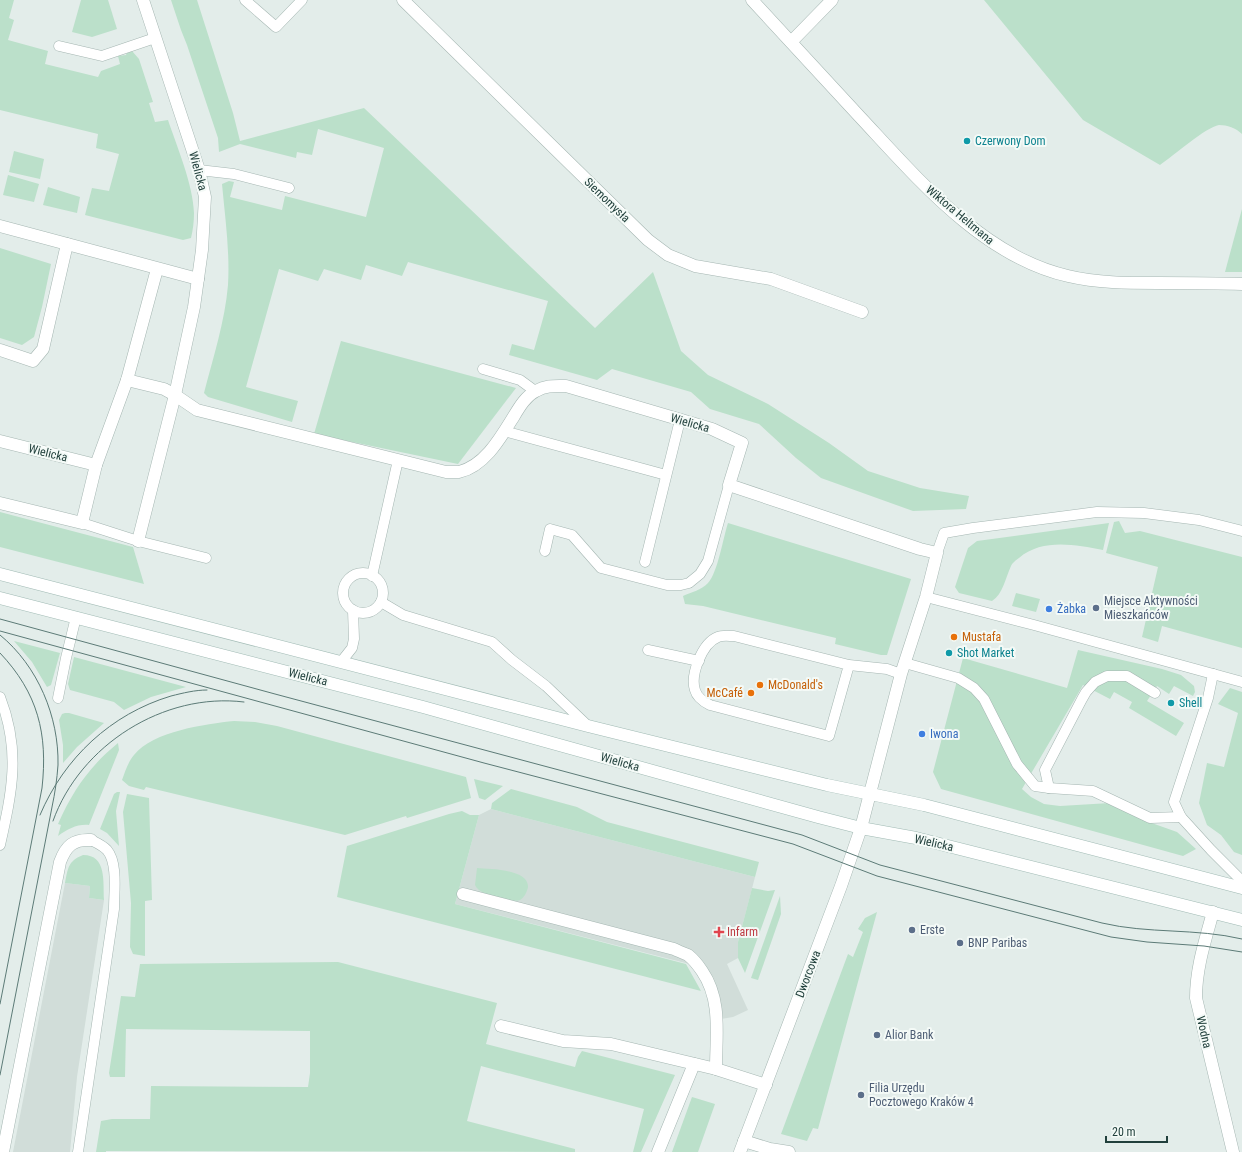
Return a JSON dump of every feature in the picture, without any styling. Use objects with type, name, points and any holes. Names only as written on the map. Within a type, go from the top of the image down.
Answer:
[{"type":"street","name":"Wielicka","points":[[138,541],[175,395],[194,306],[202,250],[205,196],[199,170],[143,0]]},
{"type":"street","name":"Siemomysła","points":[[403,0],[648,240],[668,255],[695,266],[770,279],[862,312]]},
{"type":"street","name":"Wiktora Heltmana","points":[[752,0],[909,169],[940,200],[975,229],[1004,250],[1032,264],[1067,276],[1113,283],[1242,284]]},
{"type":"street","points":[[791,42],[832,0]]},
{"type":"street","points":[[0,226],[198,279]]},
{"type":"street","points":[[0,350],[33,361],[43,349],[67,244]]},
{"type":"street","points":[[0,503],[82,523],[96,465],[126,380],[157,269]]},
{"type":"street","name":"Wielicka","points":[[126,380],[164,390],[175,395],[198,410],[446,472],[458,472],[470,468],[483,458],[494,446],[522,403],[535,391],[553,385],[566,386],[712,429],[742,443],[729,485]]},
{"type":"street","name":"Wielicka","points":[[0,441],[96,465]]},
{"type":"street","points":[[729,485],[938,553],[926,597],[903,668],[869,793]]},
{"type":"street","name":"Wielicka","points":[[0,574],[588,726],[827,786],[869,793],[931,807],[1242,888]]},
{"type":"street","name":"Wielicka","points":[[0,598],[423,707],[812,816],[861,828],[916,838],[1242,920]]},
{"type":"street","name":"Dworcowa","points":[[742,1146],[841,886],[861,828],[869,793]]},
{"type":"street","points":[[2,1152],[60,862],[64,852],[71,844],[81,840],[90,840]]},
{"type":"street","points":[[463,894],[674,949],[688,956],[698,965],[707,978],[713,992],[716,1006],[716,1069]]},
{"type":"street","name":"Wodna","points":[[1212,912],[1199,963],[1196,983],[1196,998],[1233,1152]]},
{"type":"street","points":[[501,1026],[563,1041],[611,1044],[716,1069],[766,1084]]},
{"type":"street","points":[[658,1152],[694,1064]]},
{"type":"street","points":[[742,1146],[789,1152]]},
{"type":"lane","points":[[245,0],[276,27],[302,0]]},
{"type":"lane","points":[[59,46],[102,56],[155,38]]},
{"type":"lane","points":[[199,170],[234,174],[289,188]]},
{"type":"lane","points":[[483,369],[520,380],[535,391]]},
{"type":"lane","points":[[645,562],[680,420]]},
{"type":"lane","points":[[504,431],[666,476]]},
{"type":"lane","points":[[372,576],[398,460]]},
{"type":"lane","points":[[545,551],[550,529],[572,534],[601,568],[667,585],[681,585],[690,583],[700,574],[708,560],[729,485]]},
{"type":"lane","points":[[938,553],[944,533],[1097,512],[1144,513],[1178,517],[1199,520],[1242,531]]},
{"type":"lane","points":[[82,523],[138,541],[206,558]]},
{"type":"lane","points":[[362,574],[372,576],[377,580],[383,590],[381,602],[372,611],[359,613],[353,610],[348,606],[345,600],[344,593],[347,582],[351,578],[362,574]]},
{"type":"lane","points":[[926,597],[1242,682]]},
{"type":"lane","points":[[381,602],[403,615],[492,642],[512,660],[546,686],[588,726]]},
{"type":"lane","points":[[341,662],[352,648],[354,639],[353,610]]},
{"type":"lane","points":[[58,698],[62,671],[76,618]]},
{"type":"lane","points":[[849,665],[829,736],[710,706],[701,700],[696,692],[693,682],[700,654],[707,644],[718,636],[734,636],[849,665],[887,669],[903,668],[958,678],[974,688],[984,699],[1017,764],[1035,786],[1093,791],[1150,818],[1181,817]]},
{"type":"lane","points":[[648,650],[699,661]]},
{"type":"lane","points":[[1213,674],[1208,698],[1174,802],[1181,817],[1242,881]]},
{"type":"lane","points":[[1049,788],[1045,770],[1082,699],[1095,682],[1107,676],[1127,676],[1155,693]]},
{"type":"lane","points":[[0,697],[6,714],[12,740],[14,767],[10,802],[0,845]]},
{"type":"lane","points":[[78,1152],[114,909],[114,872],[112,861],[107,851],[100,844],[90,840]]},
{"type":"shaded area","points":[[491,809],[755,877],[738,942],[738,958],[727,964],[748,1010],[733,1017],[715,1020],[715,1007],[697,966],[455,904],[479,815]]},
{"type":"shaded area","points":[[65,883],[90,886],[89,898],[104,900],[77,1077],[70,1152],[13,1152]]},
{"type":"green space","points":[[0,0],[14,0],[9,18],[14,20],[8,40],[48,51],[45,64],[98,77],[101,71],[120,64],[118,56],[126,55],[132,51],[139,59],[153,102],[149,103],[155,122],[168,120],[188,178],[194,213],[191,238],[183,240],[85,215],[92,188],[109,191],[119,154],[96,148],[98,134],[0,110]]},
{"type":"green space","points":[[81,0],[108,0],[117,29],[92,37],[72,32]]},
{"type":"green space","points":[[171,0],[197,0],[233,113],[240,141],[364,108],[595,328],[653,272],[681,351],[708,375],[768,404],[829,443],[868,471],[920,488],[969,496],[966,509],[913,511],[821,478],[796,458],[759,424],[710,409],[691,392],[612,369],[597,380],[509,355],[512,344],[534,350],[548,301],[408,262],[402,276],[366,265],[361,280],[324,269],[318,281],[279,269],[246,387],[298,401],[292,422],[208,397],[204,393],[221,326],[228,285],[228,247],[222,184],[229,181],[234,182],[230,197],[282,210],[285,196],[366,217],[384,148],[318,129],[312,155],[297,152],[296,158],[240,144],[219,152],[218,138]]},
{"type":"green space","points":[[984,0],[1242,0],[1242,134],[1228,126],[1219,125],[1213,127],[1198,136],[1160,165],[1083,120]]},
{"type":"green space","points":[[14,151],[44,159],[40,179],[9,172]]},
{"type":"green space","points":[[8,175],[39,184],[34,202],[3,195]]},
{"type":"green space","points":[[48,187],[80,197],[77,213],[43,205]]},
{"type":"green space","points":[[1242,209],[1242,272],[1225,272]]},
{"type":"green space","points":[[0,248],[51,264],[34,337],[22,345],[0,338]]},
{"type":"green space","points":[[341,341],[516,388],[458,464],[314,434]]},
{"type":"green space","points":[[0,512],[133,547],[144,584],[0,547]]},
{"type":"green space","points":[[1119,521],[1125,533],[1140,531],[1242,557],[1242,648],[1162,626],[1158,642],[1142,637],[1158,567],[1106,553],[1114,522]]},
{"type":"green space","points":[[728,523],[911,579],[887,655],[881,655],[835,644],[836,638],[703,606],[685,604],[683,596],[696,591],[708,583],[712,578]]},
{"type":"green space","points":[[1109,523],[1103,550],[1081,546],[1049,545],[1028,552],[1012,564],[999,594],[992,601],[959,593],[955,587],[968,548],[977,541]]},
{"type":"green space","points":[[1016,593],[1040,599],[1036,612],[1012,606]]},
{"type":"green space","points":[[14,641],[60,653],[51,685],[47,687],[32,662]]},
{"type":"green space","points":[[1078,650],[1162,669],[1181,675],[1194,686],[1195,692],[1193,696],[1174,686],[1169,694],[1157,686],[1147,701],[1184,723],[1176,736],[1129,708],[1132,702],[1114,692],[1110,699],[1083,685],[1022,789],[1031,797],[1044,804],[1060,806],[1110,803],[1146,821],[1177,832],[1196,849],[1183,856],[941,789],[933,772],[963,658],[1067,688]]},
{"type":"green space","points":[[74,657],[186,687],[151,697],[124,710],[114,702],[70,690],[68,684]]},
{"type":"green space","points":[[1230,688],[1242,692],[1242,855],[1234,852],[1221,835],[1207,825],[1199,803],[1207,763],[1224,767],[1238,713],[1218,704]]},
{"type":"green space","points":[[65,713],[104,723],[77,747],[63,763],[63,745],[59,720],[62,714]]},
{"type":"green space","points":[[234,721],[255,722],[277,726],[466,777],[471,798],[345,835],[146,787],[144,790],[129,786],[122,780],[128,764],[134,755],[154,740],[181,730],[209,724]]},
{"type":"green space","points":[[118,743],[119,750],[89,825],[80,825],[65,831],[58,836],[61,825],[58,824],[76,789],[99,761]]},
{"type":"green space","points":[[474,779],[503,786],[485,800],[479,798]]},
{"type":"green space","points":[[511,789],[577,807],[607,822],[759,862],[755,877],[491,809],[492,803]]},
{"type":"green space","points":[[120,792],[116,811],[119,846],[107,833],[100,829],[114,794]]},
{"type":"green space","points":[[127,794],[149,798],[152,900],[145,901],[145,956],[133,954],[130,947],[131,903],[123,812]]},
{"type":"green space","points":[[462,811],[470,815],[479,815],[455,904],[686,964],[701,991],[337,897],[347,846]]},
{"type":"green space","points":[[83,855],[91,856],[100,864],[103,878],[104,900],[89,898],[90,886],[65,883],[70,866],[74,860]]},
{"type":"green space","points":[[477,868],[516,873],[527,881],[528,887],[525,895],[520,900],[513,901],[483,892],[475,885]]},
{"type":"green space","points":[[752,888],[768,891],[775,890],[745,973],[738,958],[738,942]]},
{"type":"green space","points":[[780,896],[781,914],[758,980],[751,978]]},
{"type":"green space","points":[[877,912],[818,1129],[813,1128],[807,1141],[781,1134],[848,954],[853,957],[863,932],[858,929],[865,918]]},
{"type":"green space","points":[[338,962],[497,1003],[486,1044],[575,1067],[578,1057],[582,1051],[675,1075],[641,1152],[633,1152],[644,1109],[481,1066],[467,1121],[575,1149],[575,1152],[96,1152],[101,1121],[112,1119],[150,1119],[151,1086],[308,1087],[310,1073],[310,1031],[126,1029],[125,1077],[110,1077],[109,1073],[121,996],[135,997],[140,964]]},
{"type":"green space","points":[[692,1097],[715,1104],[698,1152],[672,1152]]},
{"type":"tram line","points":[[0,619],[802,835],[880,865],[1102,923],[1137,929],[1207,933],[1242,939]]},
{"type":"tram line","points":[[0,631],[484,763],[793,844],[877,876],[1111,937],[1147,942],[1204,946],[1242,952]]},
{"type":"tram line","points":[[0,635],[25,662],[44,694],[55,729],[58,765],[54,796],[0,1075]]},
{"type":"tram line","points":[[0,653],[13,668],[32,699],[38,715],[43,750],[42,788],[0,1004]]},
{"type":"tram line","points":[[40,815],[50,794],[76,757],[92,741],[110,727],[129,714],[149,704],[171,696],[207,690]]},
{"type":"tram line","points":[[53,821],[66,794],[83,769],[104,747],[129,729],[156,715],[184,706],[214,701],[244,702]]},
{"type":"place","name":"Czerwony Dom","points":[[967,141]]},
{"type":"place","name":"Miejsce Aktywności Mieszkańców","points":[[1096,608]]},
{"type":"place","name":"Żabka","points":[[1049,609]]},
{"type":"place","name":"Mustafa","points":[[954,637]]},
{"type":"place","name":"Shot Market","points":[[949,653]]},
{"type":"place","name":"McDonald's","points":[[760,685]]},
{"type":"place","name":"McCafé","points":[[751,693]]},
{"type":"place","name":"Shell","points":[[1171,703]]},
{"type":"place","name":"Iwona","points":[[922,734]]},
{"type":"place","name":"Erste","points":[[912,930]]},
{"type":"place","name":"Infarm","points":[[719,932]]},
{"type":"place","name":"BNP Paribas","points":[[960,943]]},
{"type":"place","name":"Alior Bank","points":[[877,1035]]},
{"type":"place","name":"Filia Urzędu Pocztowego Kraków 4","points":[[861,1095]]}]
